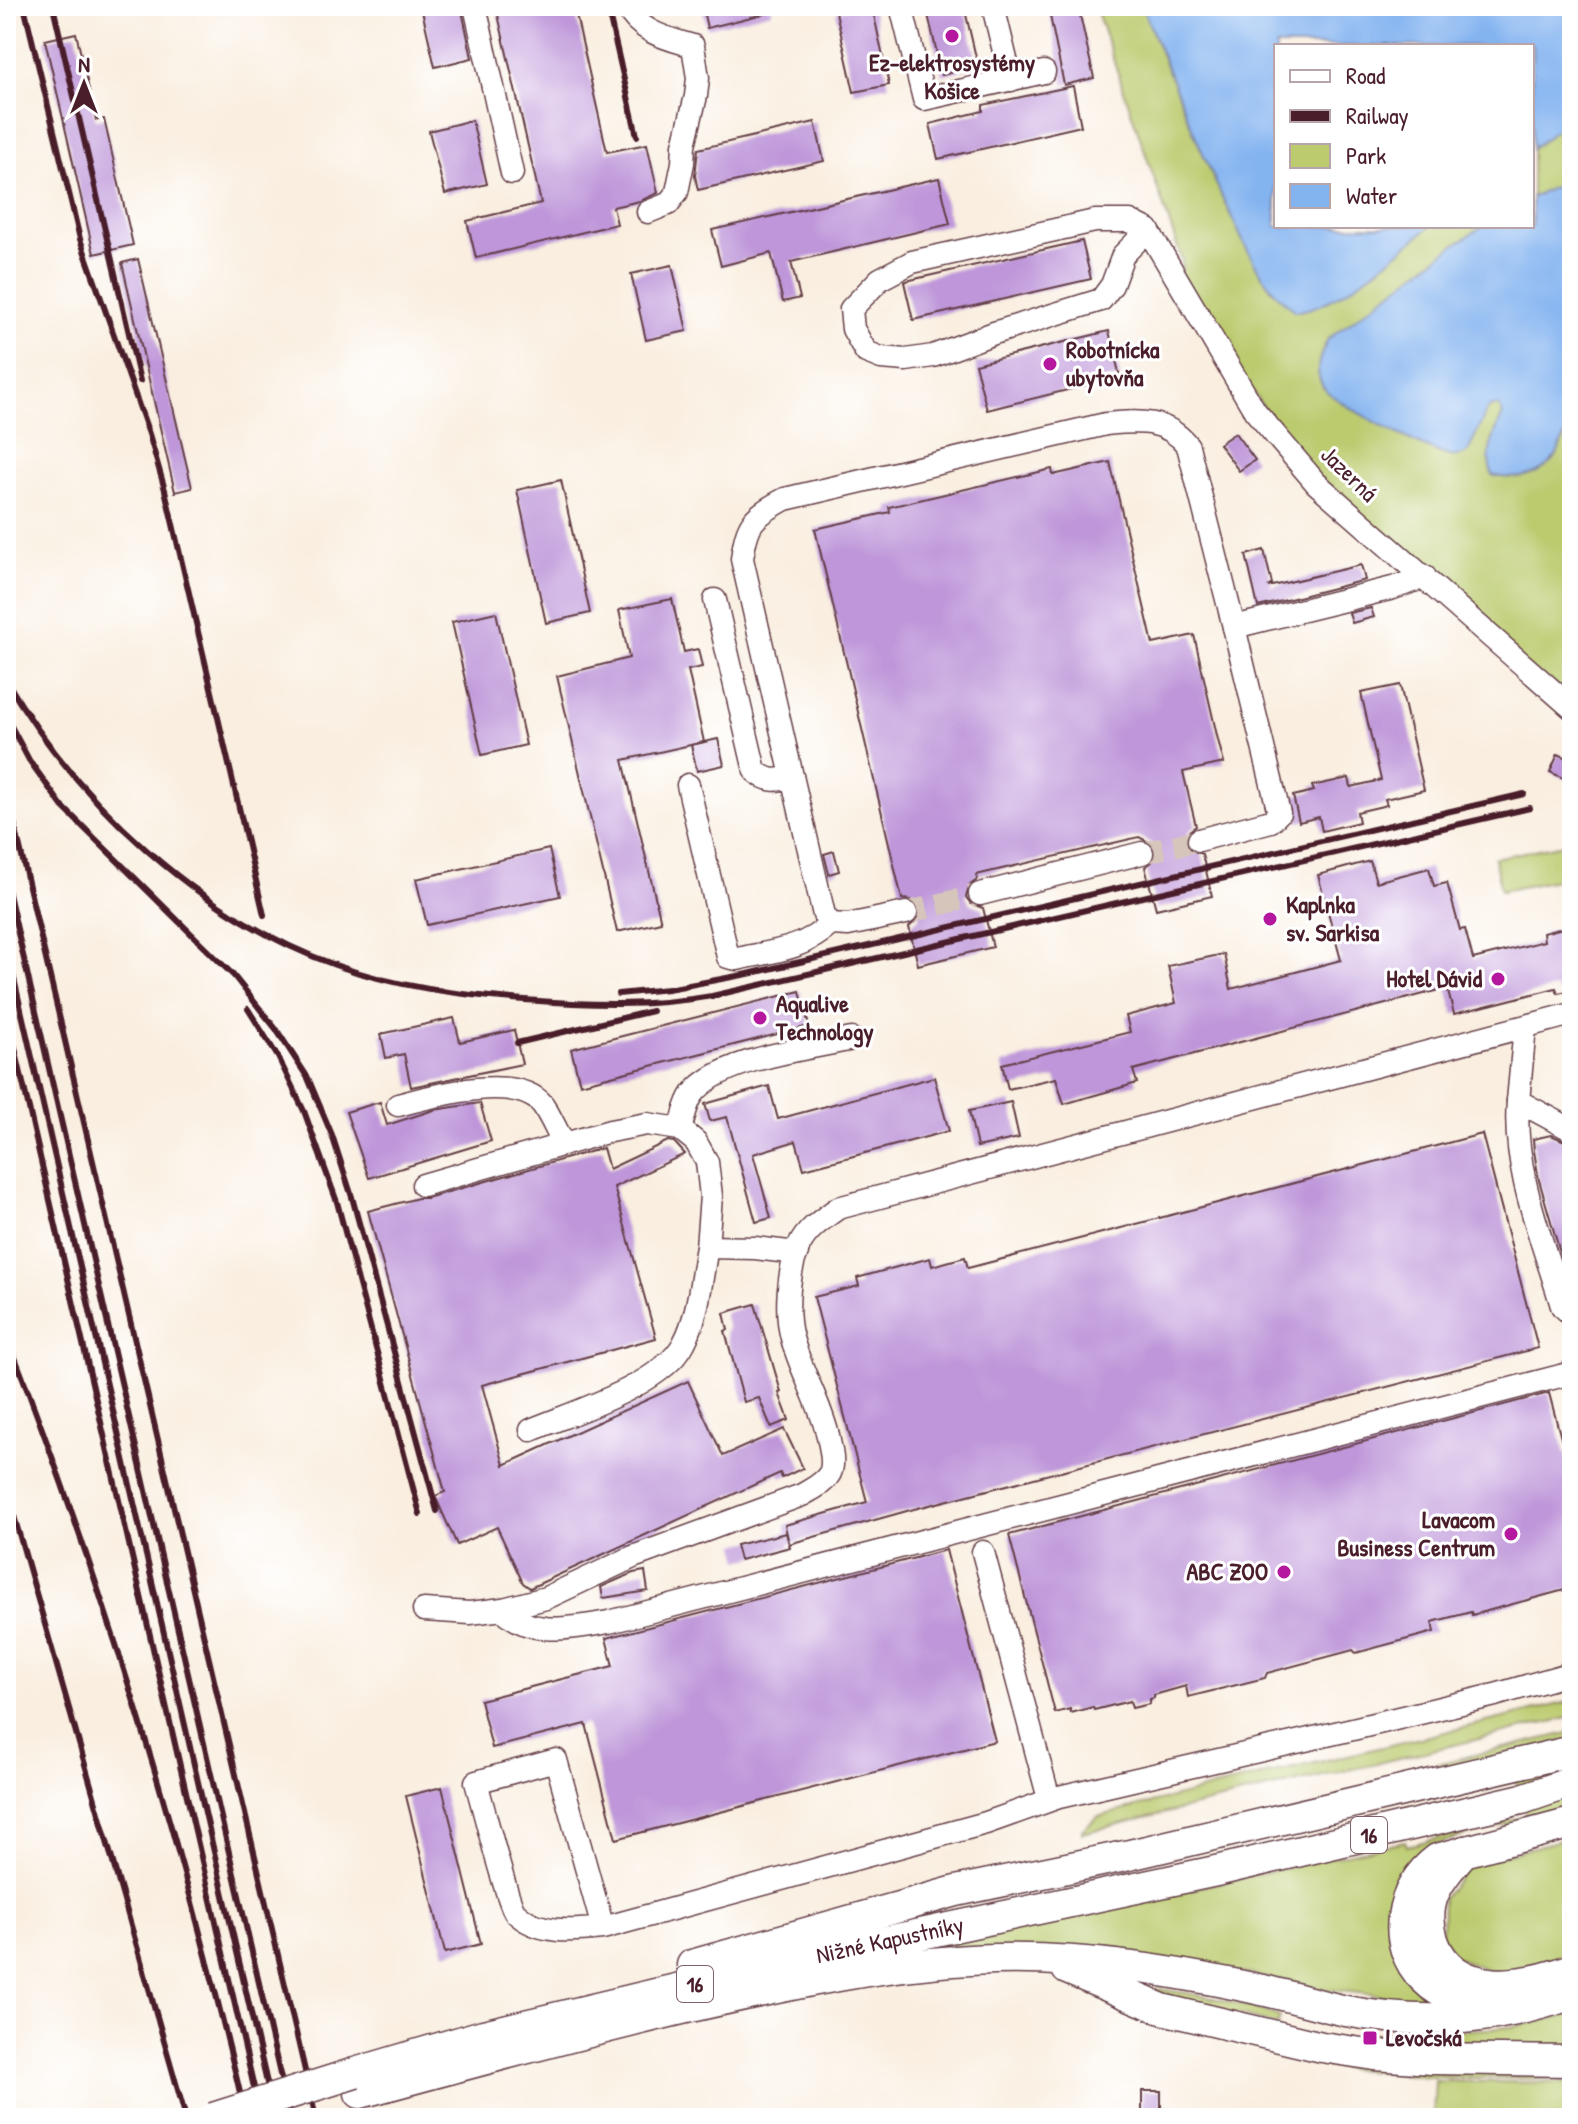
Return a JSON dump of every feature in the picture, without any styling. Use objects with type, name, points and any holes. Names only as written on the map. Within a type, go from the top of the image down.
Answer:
[{"type":"highway","points":[[483,2035],[607,1990],[956,1891],[1125,1856],[1572,1751]]},
{"type":"highway","name":"Nižné Kapustníky","points":[[280,2118],[358,2083],[483,2035],[785,1963],[1216,1871],[1522,1799],[1572,1782]]},
{"type":"highway","points":[[1530,2006],[1472,2005],[1442,1993],[1424,1979],[1411,1960],[1403,1925],[1404,1902],[1424,1868],[1437,1859],[1572,1823]]},
{"type":"highway","points":[[1464,1851],[1443,1878],[1431,1904],[1431,1934],[1447,1964],[1464,1978],[1491,1985],[1526,1982],[1572,1969]]},
{"type":"highway","name":"Nižné Kapustníky","points":[[213,2118],[745,1995],[897,1967],[996,1959],[1043,1959]]},
{"type":"highway","points":[[1043,1959],[1162,2009],[1322,2047],[1432,2059],[1572,2061]]},
{"type":"highway","name":"16","points":[[1043,1959],[1166,1971],[1385,2017],[1464,2020],[1496,2016],[1572,1994]]},
{"type":"lane","points":[[475,6],[512,173]]},
{"type":"lane","points":[[626,6],[633,19],[644,29],[693,46],[698,78],[677,192],[668,204],[648,212]]},
{"type":"lane","points":[[901,6],[924,99],[1044,72]]},
{"type":"lane","points":[[993,6],[1011,80]]},
{"type":"lane","points":[[1095,221],[1130,221],[1148,230],[1123,255],[1112,285],[1101,300],[994,333],[933,356],[906,360],[881,358],[866,352],[853,329],[851,309],[880,279],[912,262],[1095,221]]},
{"type":"lane","name":"Jazerná","points":[[1148,230],[1255,411],[1316,483],[1572,708]]},
{"type":"lane","points":[[831,924],[824,915],[742,559],[745,532],[762,512],[785,499],[1106,424],[1132,421],[1159,423],[1178,433],[1188,446],[1279,813],[1271,821],[1199,840]]},
{"type":"lane","points":[[1234,627],[1393,588],[1425,577]]},
{"type":"lane","points":[[715,600],[755,771],[765,780],[792,777]]},
{"type":"lane","points":[[688,785],[728,957],[737,959],[793,947],[814,939],[831,924],[848,925],[906,913]]},
{"type":"lane","points":[[980,894],[1142,853]]},
{"type":"lane","points":[[424,1610],[470,1613],[503,1609],[546,1598],[633,1557],[802,1495],[823,1483],[832,1470],[832,1452],[826,1426],[791,1336],[789,1308],[799,1246],[815,1224],[838,1208],[1568,1015]]},
{"type":"lane","points":[[1525,1027],[1516,1130],[1526,1182],[1562,1306],[1572,1315]]},
{"type":"lane","points":[[680,1129],[691,1096],[708,1078],[742,1063],[852,1039]]},
{"type":"lane","points":[[398,1105],[485,1087],[521,1092],[541,1103],[564,1144]]},
{"type":"lane","points":[[1518,1101],[1572,1130]]},
{"type":"lane","points":[[423,1185],[610,1131],[647,1124],[680,1129],[696,1142],[707,1162],[711,1196],[707,1247],[695,1313],[684,1344],[671,1362],[648,1380],[531,1430]]},
{"type":"lane","points":[[707,1247],[797,1253]]},
{"type":"lane","points":[[503,1609],[515,1622],[539,1628],[609,1622],[1572,1373]]},
{"type":"lane","points":[[983,1552],[1049,1799]]},
{"type":"lane","points":[[603,1928],[556,1760],[476,1782],[513,1910],[531,1924],[555,1930],[603,1928],[986,1823],[1049,1799],[1434,1710],[1572,1673]]},
{"type":"green space","points":[[1095,6],[1142,6],[1218,186],[1272,290],[1339,295],[1428,228],[1534,228],[1534,147],[1572,117],[1572,708],[1316,483],[1180,287],[1182,260]]},
{"type":"green space","points":[[1564,844],[1571,877],[1501,891],[1494,858]]},
{"type":"green space","points":[[1572,1701],[1572,1717],[1082,1833],[1097,1817]]},
{"type":"green space","points":[[1572,1732],[1572,1739],[1437,1769],[1436,1764]]},
{"type":"green space","points":[[1572,1763],[1572,1810],[1479,1831],[1431,1846],[1430,2001],[1322,1989],[1217,1968],[919,1950],[1405,1841],[1407,1846],[1526,1816],[1514,1775]]},
{"type":"green space","points":[[1572,1837],[1572,1955],[1499,1974],[1455,1957],[1442,1936],[1443,1898],[1467,1868],[1478,1862]]},
{"type":"green space","points":[[1149,1988],[1248,2006],[1280,2017],[1278,2025],[1148,1991]]},
{"type":"green space","points":[[1572,2014],[1572,2048],[1441,2046],[1372,2041],[1373,2034],[1496,2028]]},
{"type":"green space","points":[[1324,2059],[1572,2073],[1572,2079],[1430,2077],[1325,2066]]},
{"type":"green space","points":[[1435,2081],[1572,2083],[1572,2118],[1433,2118]]},
{"type":"water","points":[[1142,6],[1572,6],[1572,117],[1534,147],[1534,44],[1274,44],[1274,228],[1429,228],[1385,263],[1329,301],[1296,311],[1283,301],[1262,275],[1245,245]]},
{"type":"water","points":[[1572,179],[1571,404],[1564,438],[1557,454],[1545,468],[1519,477],[1492,475],[1490,451],[1503,414],[1499,406],[1491,406],[1487,410],[1468,452],[1450,456],[1383,426],[1344,404],[1323,387],[1318,369],[1328,339],[1481,228],[1534,228],[1534,196]]},
{"type":"building","points":[[421,6],[461,6],[472,58],[435,67]]},
{"type":"building","points":[[496,6],[574,6],[607,152],[647,144],[658,193],[613,207],[617,224],[476,258],[467,221],[541,203]]},
{"type":"building","points":[[702,6],[771,6],[772,12],[707,28]]},
{"type":"building","points":[[872,6],[889,85],[854,92],[836,12]]},
{"type":"building","name":"Ez-elektrosystémy Košice","points":[[926,6],[964,6],[978,66],[942,75]]},
{"type":"building","points":[[1048,6],[1078,6],[1094,78],[1064,85]]},
{"type":"building","points":[[76,33],[96,120],[104,119],[133,245],[94,254],[45,40]]},
{"type":"building","points":[[1073,86],[1081,126],[938,159],[930,124],[983,111],[983,105]]},
{"type":"building","points":[[472,120],[487,184],[445,194],[429,131]]},
{"type":"building","points":[[815,122],[824,161],[698,190],[695,176],[698,149]]},
{"type":"building","points":[[939,178],[950,224],[791,262],[800,298],[783,302],[771,253],[721,266],[712,230]]},
{"type":"building","points":[[1082,241],[1091,279],[913,320],[906,281]]},
{"type":"building","points":[[138,259],[192,488],[175,492],[122,263]]},
{"type":"building","points":[[672,265],[687,331],[646,340],[631,274]]},
{"type":"building","points":[[1109,331],[1120,377],[987,410],[975,364]]},
{"type":"building","points":[[1235,433],[1255,460],[1239,471],[1219,444]]},
{"type":"building","points":[[1110,462],[1153,644],[1194,635],[1224,763],[1183,772],[1196,826],[1189,831],[1185,843],[1190,850],[1202,854],[1212,896],[1156,909],[1145,867],[1152,862],[1156,850],[1151,843],[1139,837],[976,875],[977,880],[970,885],[966,897],[971,904],[983,908],[993,947],[918,965],[909,927],[919,918],[919,909],[911,900],[902,899],[815,529],[890,512],[889,507],[1052,469],[1053,475]]},
{"type":"building","points":[[561,480],[590,613],[546,623],[517,490]]},
{"type":"building","points":[[1264,550],[1272,584],[1268,587],[1361,565],[1365,580],[1258,607],[1246,555]]},
{"type":"building","points":[[672,599],[684,652],[698,649],[702,667],[688,670],[704,742],[623,760],[661,922],[617,932],[557,676],[629,658],[619,610]]},
{"type":"building","points":[[1371,608],[1374,617],[1352,623],[1349,613]]},
{"type":"building","points":[[496,612],[526,745],[482,755],[452,622]]},
{"type":"building","points":[[1400,685],[1424,790],[1385,799],[1387,805],[1357,812],[1359,822],[1322,831],[1319,817],[1299,822],[1293,796],[1314,791],[1312,786],[1349,778],[1351,787],[1381,780],[1361,693]]},
{"type":"building","points":[[718,739],[724,765],[697,771],[691,745]]},
{"type":"building","points":[[1558,754],[1572,760],[1565,779],[1550,772]]},
{"type":"building","points":[[549,849],[560,896],[427,925],[416,879]]},
{"type":"building","points":[[834,851],[839,871],[829,874],[824,854]]},
{"type":"building","points":[[1370,861],[1376,882],[1429,868],[1434,886],[1447,883],[1460,930],[1465,929],[1473,959],[1544,941],[1543,933],[1567,927],[1568,931],[1572,931],[1572,990],[1558,993],[1556,988],[1454,1014],[1447,988],[1133,1070],[1137,1083],[1064,1104],[1056,1078],[1008,1089],[1002,1064],[1130,1032],[1126,1016],[1176,1003],[1168,966],[1224,954],[1231,989],[1341,960],[1318,875]]},
{"type":"building","points":[[800,991],[809,1026],[580,1084],[571,1049]]},
{"type":"building","points":[[454,1018],[460,1042],[514,1030],[522,1064],[411,1087],[404,1054],[386,1058],[381,1034]]},
{"type":"building","points":[[934,1077],[949,1131],[804,1169],[796,1141],[753,1154],[771,1218],[756,1222],[727,1117],[710,1121],[705,1104],[769,1086],[778,1119]]},
{"type":"building","points":[[380,1102],[387,1125],[434,1110],[480,1103],[491,1141],[369,1178],[346,1112]]},
{"type":"building","points":[[1011,1102],[1019,1138],[977,1147],[969,1111]]},
{"type":"building","points":[[1482,1134],[1538,1348],[789,1544],[785,1525],[867,1502],[814,1297],[859,1286],[857,1278],[930,1258],[932,1266],[965,1257],[968,1268]]},
{"type":"building","points":[[1551,1135],[1569,1143],[1572,1154],[1572,1277],[1568,1278],[1539,1180],[1534,1151],[1533,1139]]},
{"type":"building","points":[[668,1141],[674,1142],[685,1154],[614,1187],[656,1338],[482,1385],[504,1465],[688,1381],[723,1456],[784,1429],[803,1468],[782,1478],[780,1473],[530,1588],[523,1583],[497,1527],[457,1545],[435,1496],[445,1492],[368,1211],[427,1198],[603,1148],[609,1169]]},
{"type":"building","points":[[755,1304],[789,1420],[771,1427],[759,1398],[744,1402],[725,1331],[728,1330],[724,1313]]},
{"type":"building","points":[[1549,1393],[1572,1480],[1572,1588],[1472,1615],[1471,1612],[1432,1622],[1434,1632],[1356,1653],[1353,1650],[1267,1673],[1265,1678],[1188,1697],[1186,1686],[1154,1695],[1150,1704],[1132,1708],[1130,1701],[1094,1710],[1093,1707],[1071,1713],[1070,1709],[1055,1713],[1009,1535]]},
{"type":"building","points":[[786,1533],[790,1547],[740,1560],[736,1545]]},
{"type":"building","points":[[946,1550],[995,1741],[616,1839],[586,1724],[492,1748],[480,1700],[613,1666],[606,1638]]},
{"type":"building","points":[[645,1571],[648,1591],[603,1598],[601,1587]]},
{"type":"building","points":[[442,1787],[481,1944],[445,1953],[406,1796]]},
{"type":"building","points":[[1142,2091],[1161,2091],[1161,2117],[1142,2117]]},
{"type":"tunnel","points":[[1142,853],[1199,840]]},
{"type":"tunnel","points":[[906,913],[980,894]]},
{"type":"railway","points":[[24,6],[80,239],[149,434],[165,490],[264,915]]},
{"type":"railway","points":[[53,6],[140,381]]},
{"type":"railway","points":[[607,6],[637,136]]},
{"type":"railway","points":[[6,680],[35,726],[106,811],[191,886],[237,917],[285,944],[358,973],[428,989],[501,998],[618,1004],[712,996],[1530,808]]},
{"type":"railway","points":[[6,717],[29,760],[62,806],[233,975],[276,1029],[308,1078],[332,1135],[352,1197],[437,1511]]},
{"type":"railway","points":[[6,788],[316,2118]]},
{"type":"railway","points":[[618,994],[668,989],[748,974],[1524,794]]},
{"type":"railway","points":[[6,881],[290,2118]]},
{"type":"railway","points":[[6,944],[275,2118]]},
{"type":"railway","points":[[6,1009],[261,2118]]},
{"type":"railway","points":[[248,1009],[278,1057],[304,1111],[337,1202],[420,1514]]},
{"type":"railway","points":[[517,1043],[652,1011]]},
{"type":"railway","points":[[6,1334],[110,1624],[169,1820],[246,2118]]},
{"type":"railway","points":[[6,1488],[186,2118]]},
{"type":"place","name":"Ez-elektrosystémy Košice","points":[[952,36]]},
{"type":"place","name":"Robotnícka ubytovňa","points":[[1050,364]]},
{"type":"place","name":"Kaplnka sv. Sarkisa","points":[[1270,919]]},
{"type":"place","name":"Hotel Dávid","points":[[1498,979]]},
{"type":"place","name":"Aqualive Technology","points":[[760,1018]]},
{"type":"place","name":"Lavacom Business Centrum","points":[[1511,1534]]},
{"type":"place","name":"ABC ZOO","points":[[1284,1572]]},
{"type":"place","name":"Levočská","points":[[1370,2038]]}]
